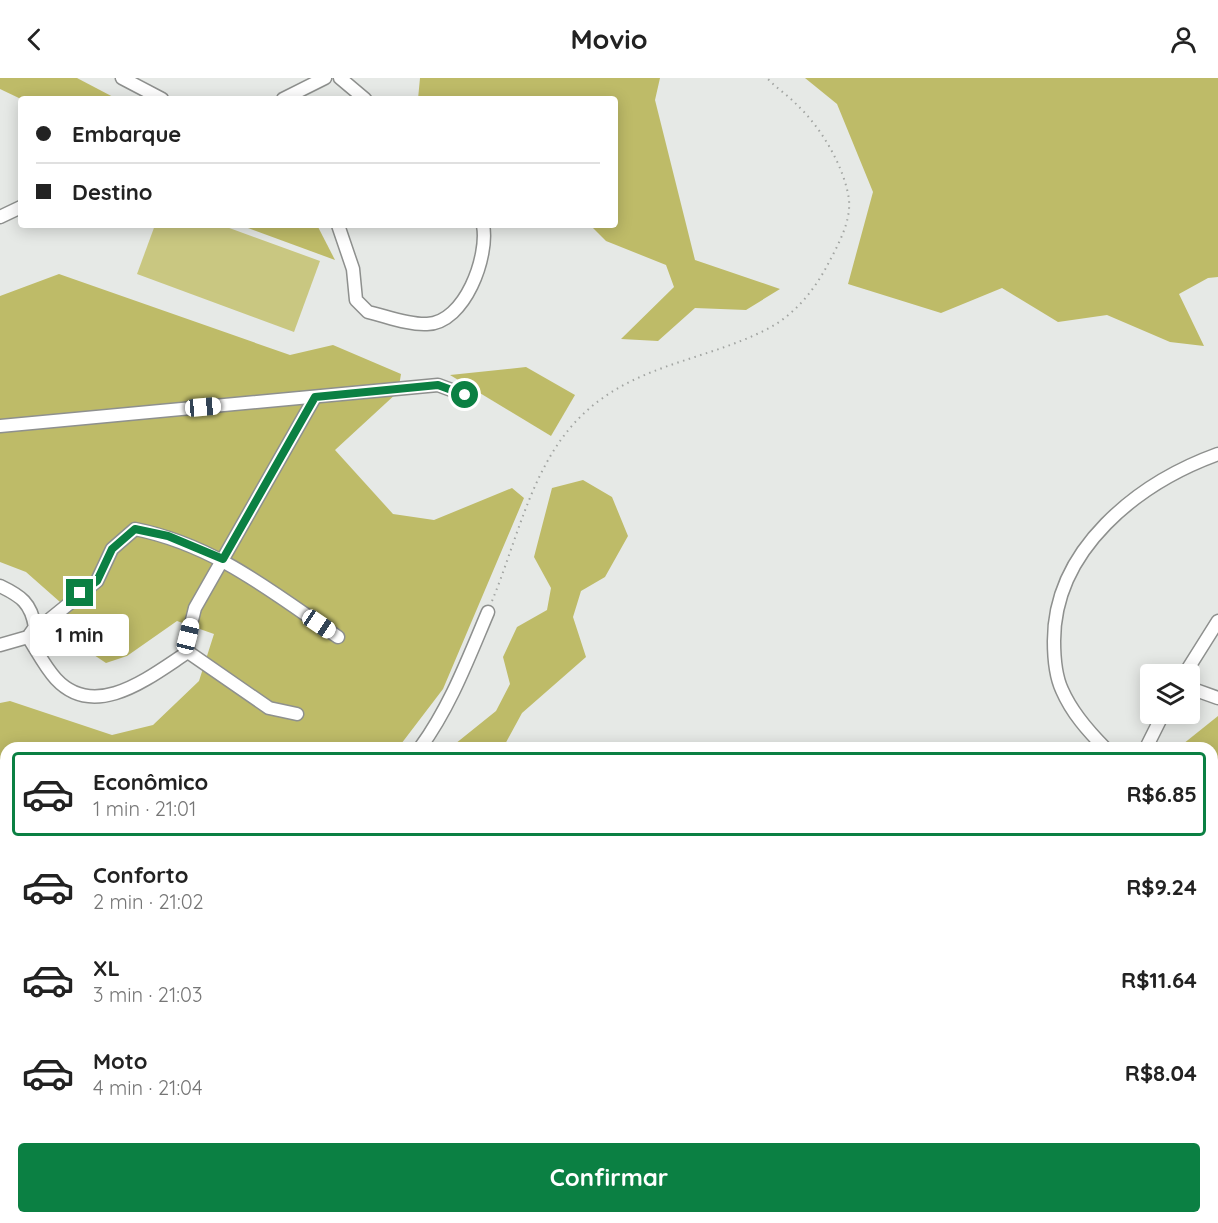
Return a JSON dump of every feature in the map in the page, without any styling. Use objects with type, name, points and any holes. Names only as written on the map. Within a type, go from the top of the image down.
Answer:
[{"type":"street","points":[[122,78],[156,96]]},
{"type":"street","points":[[289,96],[324,78]]},
{"type":"street","points":[[339,78],[360,96]]},
{"type":"street","points":[[0,218],[18,209]]},
{"type":"street","points":[[339,228],[349,253],[356,300],[360,307],[368,312],[411,323],[435,323],[453,313],[477,271],[486,241],[484,228]]},
{"type":"street","points":[[0,426],[438,385],[465,395]]},
{"type":"street","points":[[188,652],[188,636],[195,608],[315,397]]},
{"type":"street","points":[[1100,742],[1074,712],[1056,671],[1054,627],[1064,588],[1086,547],[1109,520],[1144,491],[1179,470],[1218,454]]},
{"type":"street","points":[[0,645],[28,637],[97,581],[112,549],[135,529],[168,536],[223,559],[338,637]]},
{"type":"street","points":[[0,586],[16,594],[32,610],[35,627],[28,637]]},
{"type":"street","points":[[424,742],[436,726],[454,691],[488,612]]},
{"type":"street","points":[[1191,664],[1218,621]]},
{"type":"street","points":[[28,637],[57,681],[78,694],[103,697],[131,688],[188,652]]},
{"type":"street","points":[[188,652],[269,708],[297,714]]},
{"type":"street","points":[[1200,692],[1218,698]]},
{"type":"street","points":[[1149,742],[1158,724]]},
{"type":"path","points":[[488,612],[539,474],[576,424],[599,400],[662,367],[771,327],[787,316],[809,295],[822,277],[843,233],[848,216],[849,200],[841,173],[828,147],[806,115],[767,78]]},
{"type":"shaded area","points":[[0,78],[77,78],[111,96],[18,98],[0,89]]},
{"type":"shaded area","points":[[420,78],[660,78],[655,100],[695,260],[780,289],[746,310],[695,308],[658,341],[621,339],[674,287],[666,265],[606,241],[593,228],[618,228],[618,96],[418,96]]},
{"type":"shaded area","points":[[805,78],[1218,78],[1218,277],[1208,278],[1179,294],[1204,346],[1170,342],[1107,315],[1058,322],[1002,288],[941,313],[848,284],[873,192],[837,104]]},
{"type":"shaded area","points":[[154,228],[229,228],[320,261],[294,332],[137,274]]},
{"type":"shaded area","points":[[248,228],[319,228],[335,260]]},
{"type":"shaded area","points":[[59,274],[290,355],[333,345],[401,374],[398,392],[335,450],[393,514],[434,520],[512,488],[524,498],[443,689],[403,742],[0,742],[0,703],[10,701],[112,735],[153,725],[199,681],[214,634],[177,621],[127,656],[106,663],[76,643],[60,602],[26,572],[0,562],[0,296]]},
{"type":"shaded area","points":[[526,367],[575,395],[551,436],[450,375]]},
{"type":"shaded area","points":[[583,480],[612,497],[628,536],[605,577],[581,591],[573,617],[586,657],[522,713],[506,742],[457,742],[496,711],[510,684],[503,657],[517,627],[547,610],[551,588],[534,557],[552,488]]},
{"type":"shaded area","points":[[1218,716],[1218,742],[1186,742]]},
{"type":"route","points":[[80,593],[97,581],[112,549],[135,529],[168,536],[223,559],[315,397],[438,385],[465,395]]}]
